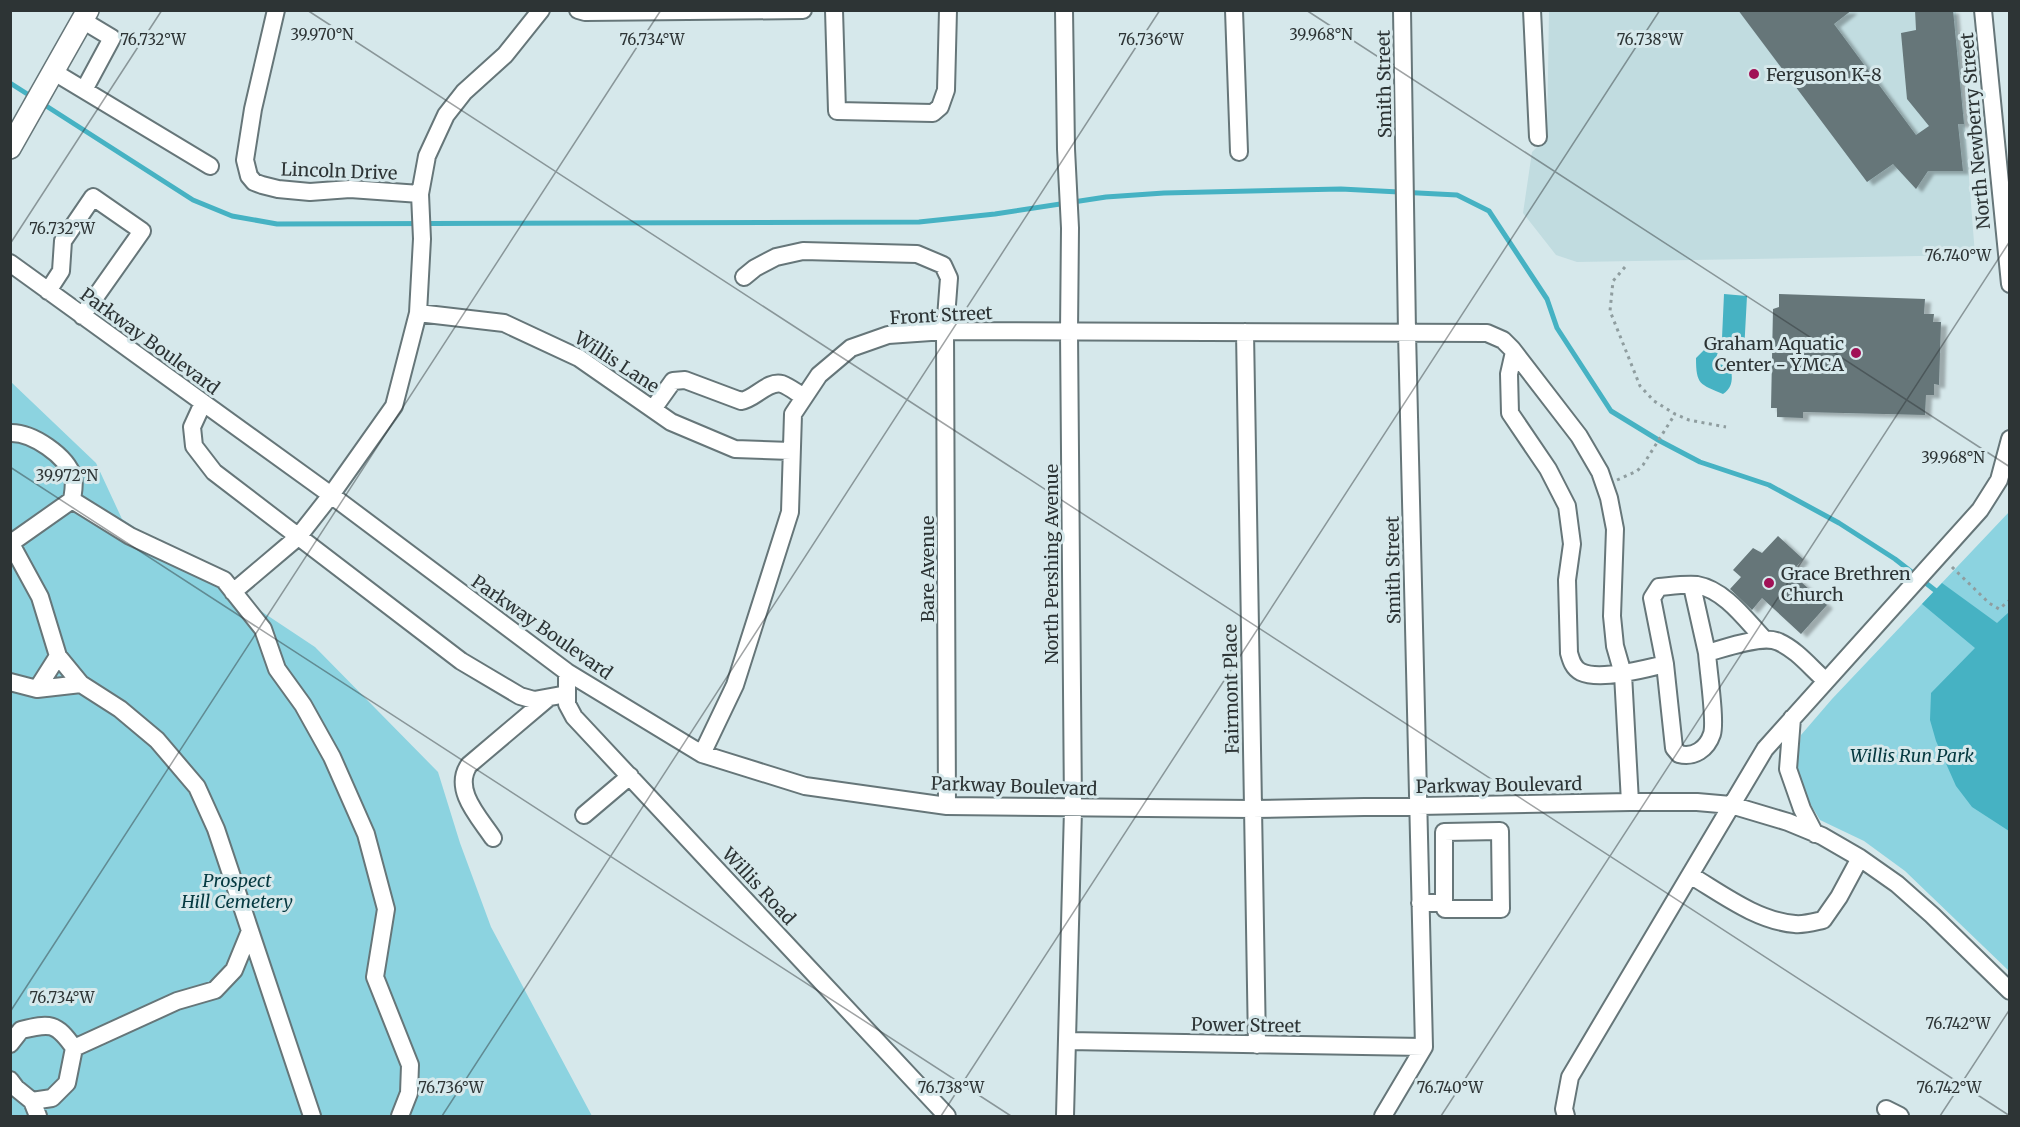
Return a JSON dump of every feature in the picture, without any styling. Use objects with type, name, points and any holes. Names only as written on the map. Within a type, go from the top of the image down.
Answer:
[{"type":"main road","points":[[10,148],[85,15]]},
{"type":"street","name":"Lincoln Drive","points":[[276,10],[253,109],[245,160],[249,176],[262,186],[278,189],[310,192],[350,189],[420,194]]},
{"type":"street","points":[[233,592],[298,537],[394,406],[418,313],[422,239],[420,194],[427,156],[446,115],[465,92],[505,55],[541,10]]},
{"type":"street","points":[[578,10],[585,12],[803,10]]},
{"type":"street","points":[[834,10],[837,111],[933,113],[940,108],[946,90],[948,10]]},
{"type":"street","name":"North Pershing Avenue","points":[[1064,10],[1066,149],[1070,228],[1073,808],[1065,1116]]},
{"type":"street","points":[[1234,10],[1239,152]]},
{"type":"street","name":"Smith Street","points":[[1402,10],[1407,332],[1424,1047]]},
{"type":"street","points":[[1532,10],[1538,137]]},
{"type":"street","name":"North Newberry Street","points":[[1983,10],[2010,284]]},
{"type":"street","points":[[84,90],[112,38],[85,15]]},
{"type":"street","points":[[50,80],[84,90],[210,166]]},
{"type":"street","points":[[48,291],[61,271],[63,241],[93,197],[142,231],[82,316]]},
{"type":"street","name":"Bare Avenue","points":[[744,277],[755,268],[776,257],[803,252],[917,254],[943,265],[949,278],[945,331],[947,806]]},
{"type":"street","name":"Parkway Boulevard","points":[[10,263],[331,495],[567,672],[702,754],[806,786],[947,806],[1252,809],[1630,801],[1731,805],[1788,822],[1860,858],[1914,899],[2010,991]]},
{"type":"street","name":"Willis Lane","points":[[418,313],[504,323],[579,358],[671,422],[735,448],[791,451]]},
{"type":"street","name":"Front Street","points":[[702,754],[735,685],[790,512],[793,414],[819,375],[851,348],[888,335],[945,331],[1487,333],[1503,340],[1514,352],[1580,436],[1604,484],[1615,529],[1612,616],[1615,646],[1623,674],[1630,801]]},
{"type":"street","name":"Fairmont Place","points":[[1245,332],[1257,1045]]},
{"type":"street","points":[[1514,352],[1509,374],[1510,413],[1548,469],[1567,506],[1572,544],[1567,580],[1571,662],[1582,672],[1591,674],[1623,674],[1665,664]]},
{"type":"street","points":[[653,409],[673,381],[677,380],[685,380],[741,401],[748,400],[774,383],[782,384],[804,397]]},
{"type":"street","points":[[203,403],[192,428],[195,446],[214,472],[461,661],[520,696],[534,700],[567,694]]},
{"type":"street","points":[[10,433],[32,436],[59,457],[74,479],[72,500],[11,543],[40,597],[58,656],[81,684],[120,709],[157,740],[197,787],[216,829],[312,1116]]},
{"type":"street","points":[[1566,1116],[1564,1109],[1570,1077],[1765,749],[1980,510],[2004,475],[2010,440]]},
{"type":"street","points":[[72,500],[130,536],[224,580],[263,629],[278,669],[303,705],[332,758],[366,834],[386,909],[375,977],[410,1065],[409,1093],[400,1116]]},
{"type":"street","points":[[1692,586],[1707,652],[1713,726],[1712,734],[1700,751],[1688,756],[1679,754],[1674,748],[1665,664],[1652,598],[1659,587],[1692,586],[1713,591],[1721,596],[1764,639]]},
{"type":"street","points":[[1707,652],[1764,639],[1778,641],[1792,650],[1826,681]]},
{"type":"street","points":[[37,689],[58,656]]},
{"type":"street","name":"Willis Road","points":[[567,672],[567,704],[574,717],[947,1116]]},
{"type":"street","points":[[10,682],[37,689],[81,684]]},
{"type":"street","points":[[493,838],[467,799],[463,776],[469,765],[547,699]]},
{"type":"street","points":[[1792,718],[1788,769],[1802,809],[1815,834]]},
{"type":"street","points":[[584,815],[630,776]]},
{"type":"street","points":[[1493,805],[1494,831]]},
{"type":"street","points":[[1419,845],[1448,838],[1500,831],[1501,909],[1444,909],[1448,838],[1452,806]]},
{"type":"street","points":[[1690,875],[1752,911],[1777,922],[1798,925],[1823,920],[1839,897],[1860,858]]},
{"type":"street","points":[[1420,903],[1444,903]]},
{"type":"street","points":[[74,1048],[177,1000],[215,990],[234,970],[250,931]]},
{"type":"street","points":[[234,970],[262,969]]},
{"type":"street","points":[[10,1044],[21,1030],[46,1024],[64,1033],[74,1048],[67,1083],[52,1098],[35,1109],[10,1080]]},
{"type":"street","name":"Power Street","points":[[1068,1041],[1424,1047]]},
{"type":"street","points":[[1383,1116],[1424,1047]]},
{"type":"path","points":[[1625,267],[1613,281],[1610,311],[1640,386],[1654,401],[1675,414],[1689,420],[1726,427]]},
{"type":"path","points":[[1604,484],[1637,471],[1653,451],[1675,414]]},
{"type":"path","points":[[1952,567],[1989,603],[1999,609],[2010,600]]},
{"type":"shaded area","name":"Ferguson K-8","points":[[1549,11],[1956,11],[1975,255],[1577,262],[1556,255],[1523,213],[1532,152],[1547,137]]},
{"type":"shaded area","points":[[1724,294],[1747,296],[1744,352],[1722,351],[1718,352],[1716,358],[1719,364],[1731,367],[1731,385],[1723,394],[1704,385],[1698,379],[1696,358],[1722,338]]},
{"type":"shaded area","points":[[1942,583],[1997,623],[2009,612],[2009,831],[1972,807],[1956,786],[1936,741],[1930,720],[1931,693],[1975,648],[1922,604]]},
{"type":"green space","name":"Prospect Hill Cemetery","points":[[10,381],[96,463],[122,519],[315,647],[438,772],[460,843],[491,927],[592,1116],[11,1116]]},
{"type":"green space","name":"Willis Run Park","points":[[2009,512],[2009,971],[1905,871],[1864,841],[1820,820],[1794,777],[1801,735],[1832,699]]},
{"type":"building","points":[[1738,10],[1852,10],[1834,24],[1916,135],[1929,126],[1907,99],[1901,33],[1916,30],[1915,10],[1953,10],[1964,124],[1958,124],[1963,171],[1928,171],[1916,189],[1893,164],[1867,182]]},
{"type":"building","name":"Graham Aquatic Center - YMCA","points":[[1779,294],[1925,299],[1924,314],[1934,314],[1933,322],[1941,322],[1939,385],[1934,384],[1934,395],[1926,395],[1925,415],[1803,412],[1803,418],[1777,417],[1777,408],[1771,408],[1773,309],[1779,307]]},
{"type":"building","name":"Grace Brethren Church","points":[[1778,536],[1803,559],[1791,573],[1827,605],[1801,634],[1762,598],[1752,610],[1730,589],[1741,577],[1733,570],[1753,548],[1762,553]]},
{"type":"waterway","points":[[10,83],[32,97]]},
{"type":"waterway","points":[[40,102],[193,200],[232,216],[277,224],[919,222],[995,214],[1106,197],[1164,193],[1341,189],[1457,195],[1489,211],[1547,299],[1557,328],[1611,411],[1700,462],[1769,485],[1839,523],[1895,559],[1936,591]]},
{"type":"place","name":"Ferguson K-8","points":[[1754,74]]},
{"type":"place","name":"Graham Aquatic Center - YMCA","points":[[1856,353]]},
{"type":"place","name":"Grace Brethren Church","points":[[1769,583]]}]
